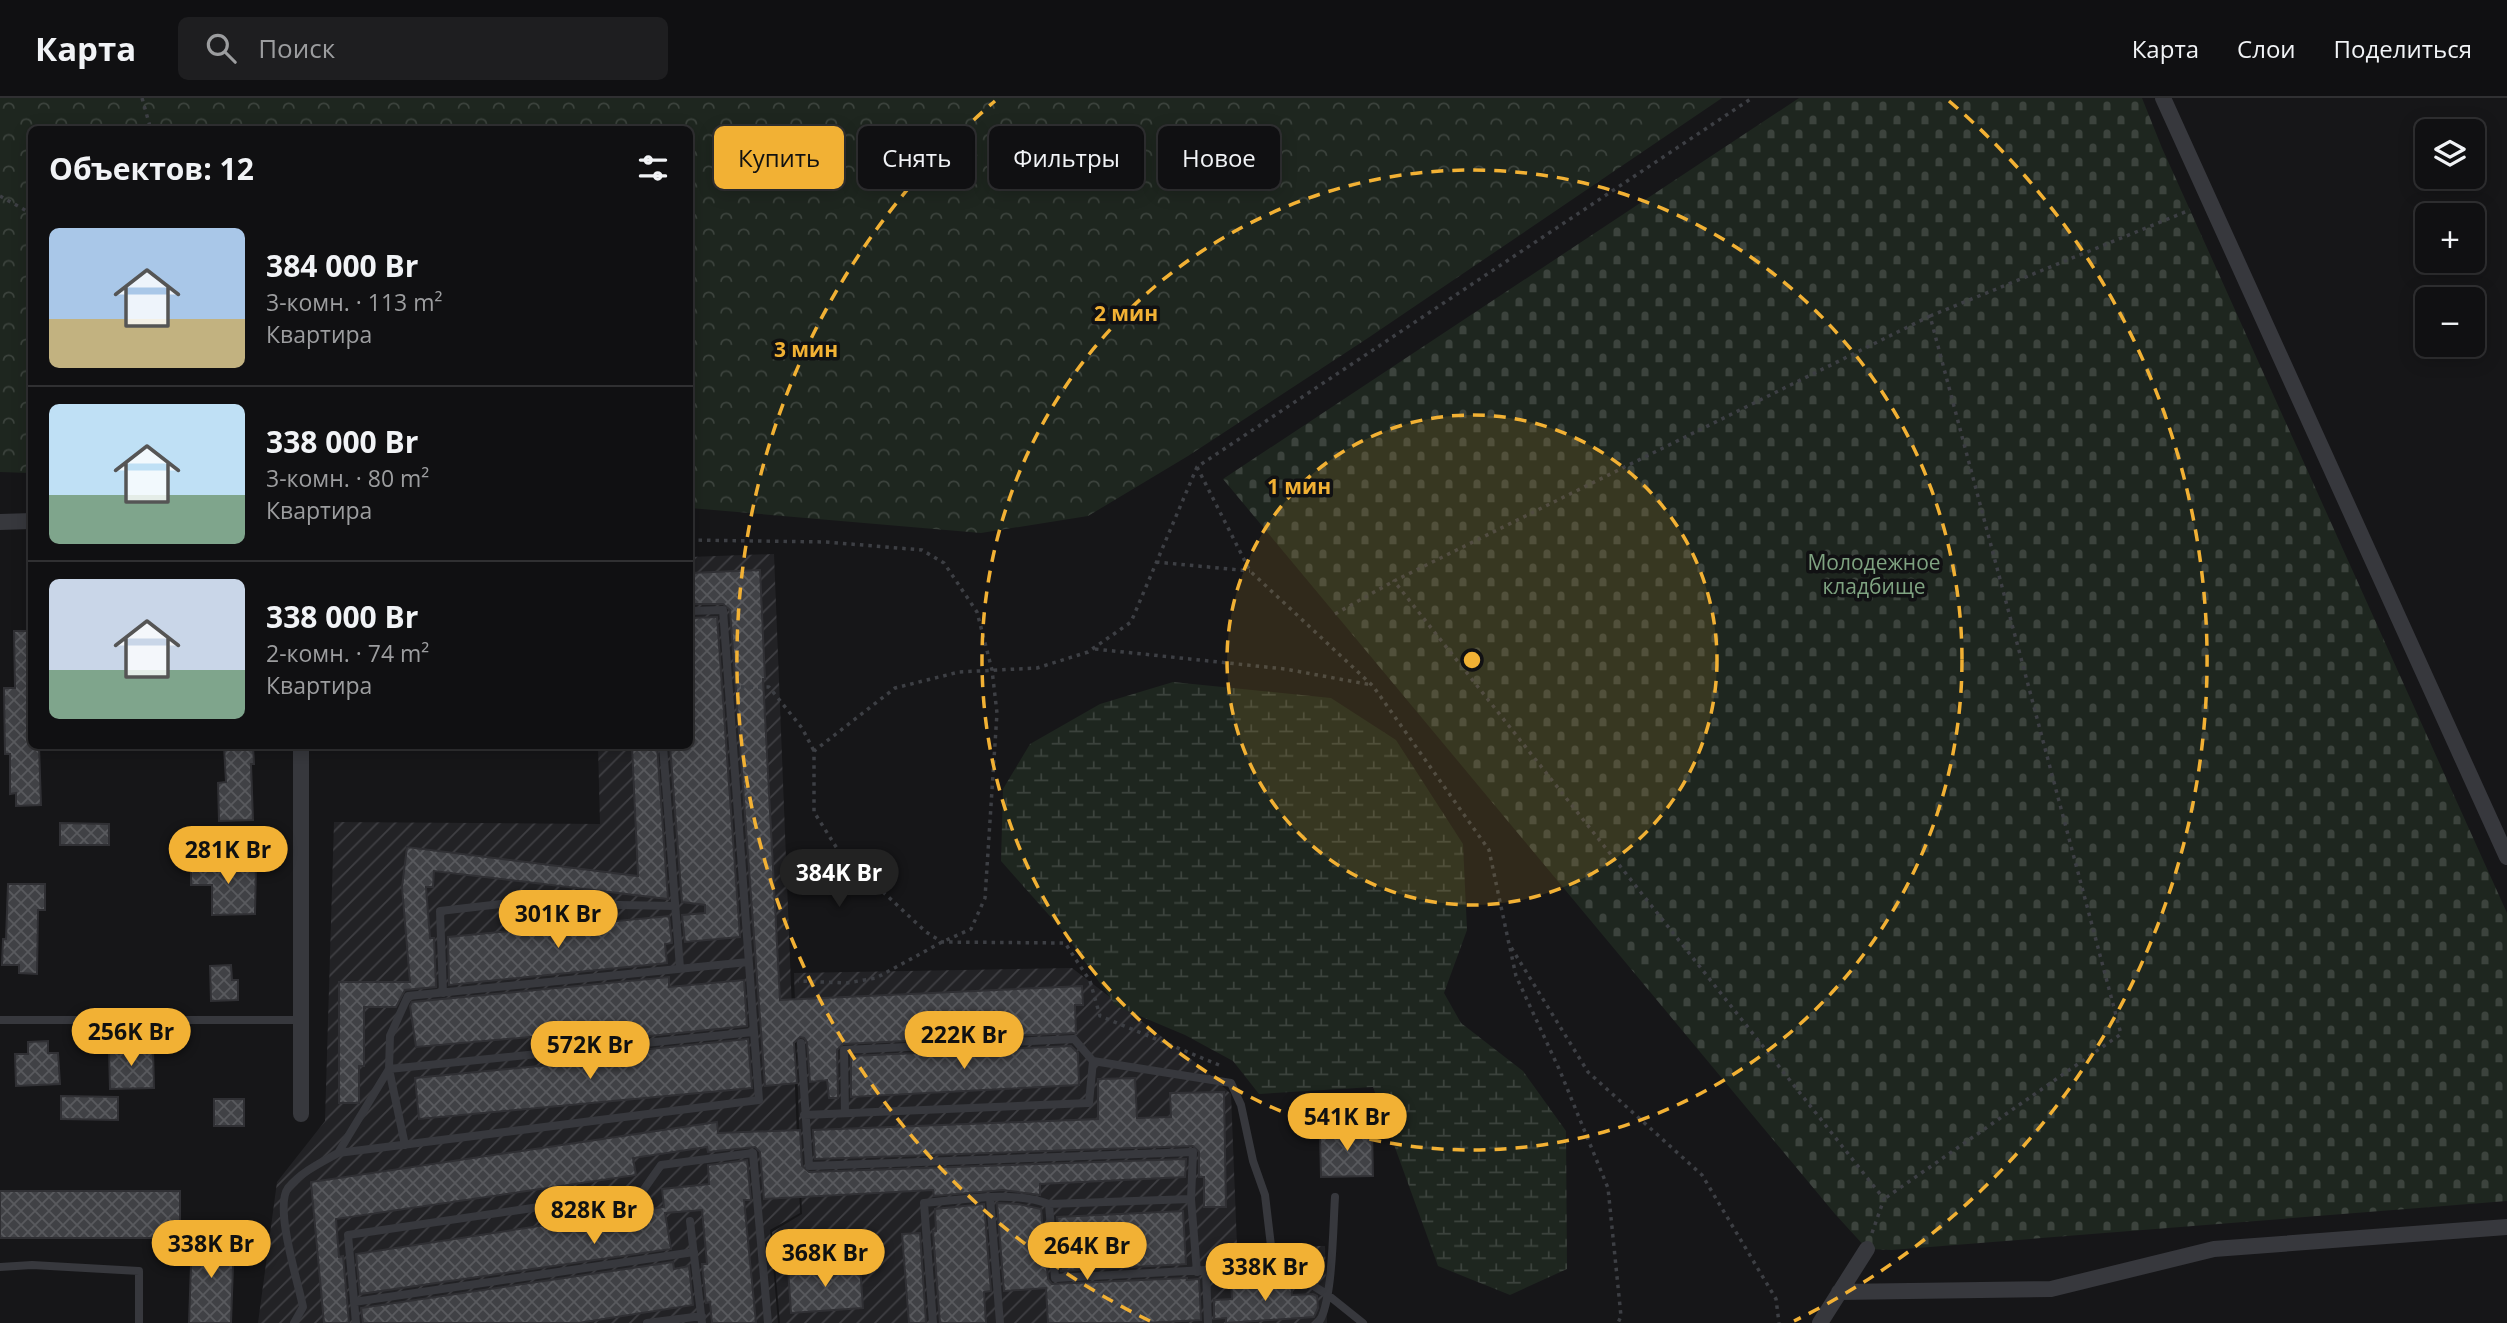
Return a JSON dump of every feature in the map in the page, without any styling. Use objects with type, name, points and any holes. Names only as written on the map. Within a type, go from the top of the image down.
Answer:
[{"type":"street","points":[[2163,98],[2507,857]]},
{"type":"street","points":[[0,522],[28,521]]},
{"type":"street","points":[[301,749],[301,1114]]},
{"type":"street","points":[[1839,1292],[2051,1289],[2214,1249],[2507,1227]]},
{"type":"street","points":[[1820,1323],[1867,1249]]},
{"type":"lane","points":[[294,1323],[303,1307],[282,1211],[286,1190],[308,1169],[338,1153],[758,1100],[723,610],[693,611]]},
{"type":"lane","points":[[663,749],[680,968]]},
{"type":"lane","points":[[443,993],[440,911],[510,903],[675,906]]},
{"type":"lane","points":[[405,1145],[389,1069],[390,1036],[408,996],[748,962]]},
{"type":"lane","points":[[0,1020],[301,1020]]},
{"type":"lane","points":[[389,1069],[753,1032]]},
{"type":"lane","points":[[845,1113],[844,1050],[1074,1039],[1093,1061],[1231,1083],[1241,1105],[1253,1161],[1265,1195],[1271,1246],[1282,1266],[1328,1295],[1363,1323]]},
{"type":"lane","points":[[802,1043],[809,1166],[1193,1152],[1191,1199],[1208,1323]]},
{"type":"lane","points":[[804,1115],[1089,1103],[1093,1061]]},
{"type":"lane","points":[[338,1153],[389,1069]]},
{"type":"lane","points":[[356,1323],[348,1235],[642,1192],[662,1165],[753,1153],[768,1323]]},
{"type":"lane","points":[[1318,1323],[1322,1320],[1328,1295],[1335,1197]]},
{"type":"lane","points":[[933,1323],[923,1203],[990,1198],[1034,1199],[1049,1204],[1191,1199]]},
{"type":"lane","points":[[990,1198],[1000,1323]]},
{"type":"lane","points":[[1049,1204],[1055,1278],[1282,1266]]},
{"type":"lane","points":[[647,1323],[702,1319],[690,1221]]},
{"type":"lane","points":[[354,1302],[694,1252]]},
{"type":"lane","points":[[0,1267],[32,1265],[139,1270],[138,1323]]},
{"type":"path","points":[[142,98],[150,126]]},
{"type":"path","points":[[814,751],[895,688],[959,672],[1037,667],[1093,649],[1131,622],[1197,467],[1752,98]]},
{"type":"path","points":[[0,196],[28,212]]},
{"type":"path","points":[[1335,614],[1394,581],[1930,316],[2190,210]]},
{"type":"path","points":[[1867,1249],[1884,1199],[2121,1034],[1930,316]]},
{"type":"path","points":[[1197,467],[1250,571],[1373,685],[1489,850],[1516,976],[1560,1072],[1608,1188],[1621,1316],[1618,1323]]},
{"type":"path","points":[[693,540],[826,542],[922,550],[943,563],[977,612],[992,670],[997,713],[985,898],[971,929],[876,978],[848,983],[798,981]]},
{"type":"path","points":[[1156,562],[1250,571]]},
{"type":"path","points":[[1394,581],[1884,1199]]},
{"type":"path","points":[[1093,649],[1285,669],[1373,685]]},
{"type":"path","points":[[728,687],[769,687],[802,728],[814,751],[814,812],[838,850],[926,932],[942,942],[1065,943],[1090,981],[1100,1016],[1224,1068],[1231,1083]]},
{"type":"path","points":[[1509,944],[1588,1072],[1702,1175],[1776,1299],[1779,1323]]},
{"type":"shaded area","points":[[774,554],[800,1213],[770,1230],[778,1323],[258,1323],[277,1182],[325,1121],[334,822],[600,824],[598,749],[693,749],[693,557]]},
{"type":"shaded area","points":[[1072,968],[1200,1066],[1231,1094],[1237,1246],[1325,1246],[1327,1323],[780,1323],[772,1232],[802,1214],[794,973]]},
{"type":"green space","points":[[0,98],[1722,98],[1368,338],[1188,456],[1088,516],[981,533],[693,508],[693,126],[28,126],[28,473],[0,472]]},
{"type":"green space","name":"Молодежное кладбище","points":[[1799,98],[2142,98],[2162,148],[2507,913],[2507,1201],[1892,1250],[1867,1249],[1223,479]]},
{"type":"green space","points":[[1173,682],[1331,698],[1396,740],[1463,844],[1467,930],[1444,993],[1461,1023],[1523,1071],[1566,1131],[1567,1269],[1510,1295],[1438,1266],[1373,1087],[1259,1094],[1233,1061],[1185,1035],[1116,1006],[1064,932],[1001,861],[1003,789],[1030,744],[1100,704]]},
{"type":"building","points":[[760,570],[780,1000],[1082,986],[1083,1005],[1075,1005],[1076,1033],[843,1044],[837,1050],[838,1098],[829,1098],[827,1080],[810,1082],[807,1042],[800,1037],[794,1043],[797,1083],[765,1086],[730,610],[723,604],[693,604],[693,573]]},
{"type":"building","points":[[717,617],[740,937],[685,942],[682,915],[705,913],[705,905],[682,902],[670,749],[693,749],[693,618]]},
{"type":"building","points":[[14,631],[28,631],[28,749],[39,749],[41,805],[16,806],[16,793],[10,794],[10,754],[5,754],[4,688],[15,688]]},
{"type":"building","points":[[224,749],[253,749],[254,764],[251,764],[253,820],[219,821],[218,783],[226,782]]},
{"type":"building","points":[[632,749],[657,749],[668,899],[434,871],[433,887],[426,887],[430,938],[434,938],[436,987],[405,990],[396,1007],[364,1007],[364,1066],[359,1066],[359,1103],[339,1103],[339,982],[410,982],[402,887],[407,847],[638,876]]},
{"type":"building","points":[[60,823],[109,824],[109,845],[60,845]]},
{"type":"building","points":[[256,862],[255,914],[212,915],[212,885],[191,885],[191,863]]},
{"type":"building","points":[[8,884],[45,884],[45,910],[38,910],[37,974],[19,973],[19,965],[2,965]]},
{"type":"building","points":[[669,916],[672,943],[665,944],[667,963],[449,985],[448,937]]},
{"type":"building","points":[[231,965],[232,980],[238,980],[238,1000],[211,1001],[210,966]]},
{"type":"building","points":[[669,977],[669,987],[744,980],[747,1026],[600,1041],[599,1031],[416,1047],[410,1006],[412,1002]]},
{"type":"building","points":[[748,1039],[752,1088],[419,1119],[415,1078],[602,1060],[601,1054]]},
{"type":"building","points":[[48,1041],[48,1053],[58,1053],[60,1084],[16,1086],[15,1054],[28,1054],[28,1042]]},
{"type":"building","points":[[1071,1046],[1078,1053],[1079,1085],[851,1097],[851,1056]]},
{"type":"building","points":[[153,1048],[154,1088],[110,1089],[109,1049]]},
{"type":"building","points":[[1135,1078],[1137,1118],[1171,1117],[1170,1093],[1224,1092],[1226,1207],[1204,1207],[1204,1177],[1199,1177],[1199,1152],[1193,1146],[815,1159],[813,1130],[1098,1119],[1098,1079]]},
{"type":"building","points":[[1334,1095],[1334,1114],[1300,1115],[1300,1096]]},
{"type":"building","points":[[61,1096],[118,1097],[118,1120],[61,1119]]},
{"type":"building","points":[[214,1099],[244,1099],[244,1126],[214,1126]]},
{"type":"building","points":[[717,1122],[718,1133],[800,1130],[802,1166],[809,1172],[1186,1159],[1185,1177],[1040,1184],[1040,1195],[1003,1190],[934,1196],[933,1190],[764,1199],[760,1152],[755,1147],[708,1152],[707,1147],[633,1158],[636,1175],[336,1219],[339,1257],[343,1256],[349,1323],[324,1323],[311,1182]]},
{"type":"building","points":[[1372,1130],[1373,1176],[1321,1177],[1320,1131]]},
{"type":"building","points":[[747,1160],[751,1200],[744,1200],[756,1323],[712,1323],[710,1302],[706,1303],[702,1264],[707,1264],[702,1210],[665,1213],[671,1249],[360,1294],[356,1254],[664,1207],[662,1189],[709,1184],[708,1165]]},
{"type":"building","points":[[0,1191],[180,1191],[180,1238],[0,1238]]},
{"type":"building","points":[[997,1203],[1041,1209],[1048,1279],[1052,1284],[1199,1279],[1201,1320],[1048,1323],[1046,1288],[1004,1291]]},
{"type":"building","points":[[984,1204],[991,1291],[984,1292],[986,1323],[940,1323],[933,1231],[936,1231],[935,1209]]},
{"type":"building","points":[[1183,1211],[1186,1264],[1061,1271],[1057,1217]]},
{"type":"building","points":[[920,1233],[926,1323],[909,1323],[902,1234]]},
{"type":"building","points":[[192,1236],[234,1237],[231,1323],[189,1323]]},
{"type":"building","points":[[673,1262],[674,1269],[689,1266],[693,1305],[578,1323],[363,1323],[361,1308]]},
{"type":"building","points":[[860,1265],[863,1308],[791,1313],[788,1269]]},
{"type":"building","points":[[1291,1279],[1292,1295],[1317,1296],[1318,1308],[1314,1317],[1226,1323],[1226,1318],[1214,1319],[1214,1300],[1232,1299],[1231,1283]]}]
